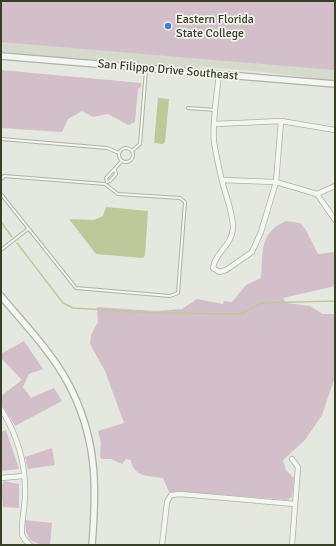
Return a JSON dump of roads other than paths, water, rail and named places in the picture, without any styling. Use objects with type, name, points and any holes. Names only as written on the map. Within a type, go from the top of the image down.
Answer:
[{"type":"street","name":"San Filippo Drive Southeast","points":[[1,56],[335,84]]},
{"type":"street","points":[[219,74],[214,140],[222,180],[232,214],[233,230],[227,246],[218,255],[214,262],[214,268],[219,272],[226,270],[252,252],[261,232],[276,182],[281,121]]},
{"type":"street","points":[[215,124],[281,121],[335,130]]},
{"type":"street","points":[[222,180],[276,182],[316,194],[335,220]]},
{"type":"street","points":[[316,194],[335,186]]},
{"type":"street","points":[[1,296],[49,355],[67,382],[79,407],[90,441],[94,467],[96,498],[92,545]]},
{"type":"street","points":[[1,409],[15,435],[21,455],[25,490],[22,536],[29,545]]},
{"type":"street","points":[[292,459],[298,467],[292,545]]},
{"type":"street","points":[[1,478],[24,476]]},
{"type":"street","points":[[162,545],[166,502],[172,495],[180,494],[295,504]]},
{"type":"lane","points":[[132,151],[140,144],[146,69]]},
{"type":"lane","points":[[188,108],[216,111]]},
{"type":"lane","points":[[1,139],[107,148],[119,153],[122,161]]},
{"type":"lane","points":[[119,153],[125,148],[132,151],[134,157],[131,162],[126,163],[122,161]]},
{"type":"lane","points":[[106,183],[106,178],[111,171],[115,170],[122,161]]},
{"type":"lane","points":[[1,179],[4,176],[106,183],[116,174],[115,170]]},
{"type":"lane","points":[[1,194],[76,288],[170,296],[178,293],[185,202],[180,198],[118,194],[106,183]]},
{"type":"lane","points":[[1,250],[28,229]]},
{"type":"waterway","points":[[1,222],[12,237]]},
{"type":"waterway","points":[[17,243],[63,303],[73,308],[157,313],[242,314],[261,303],[335,301]]},
{"type":"place","name":"Eastern Florida State College","points":[[168,26]]}]
